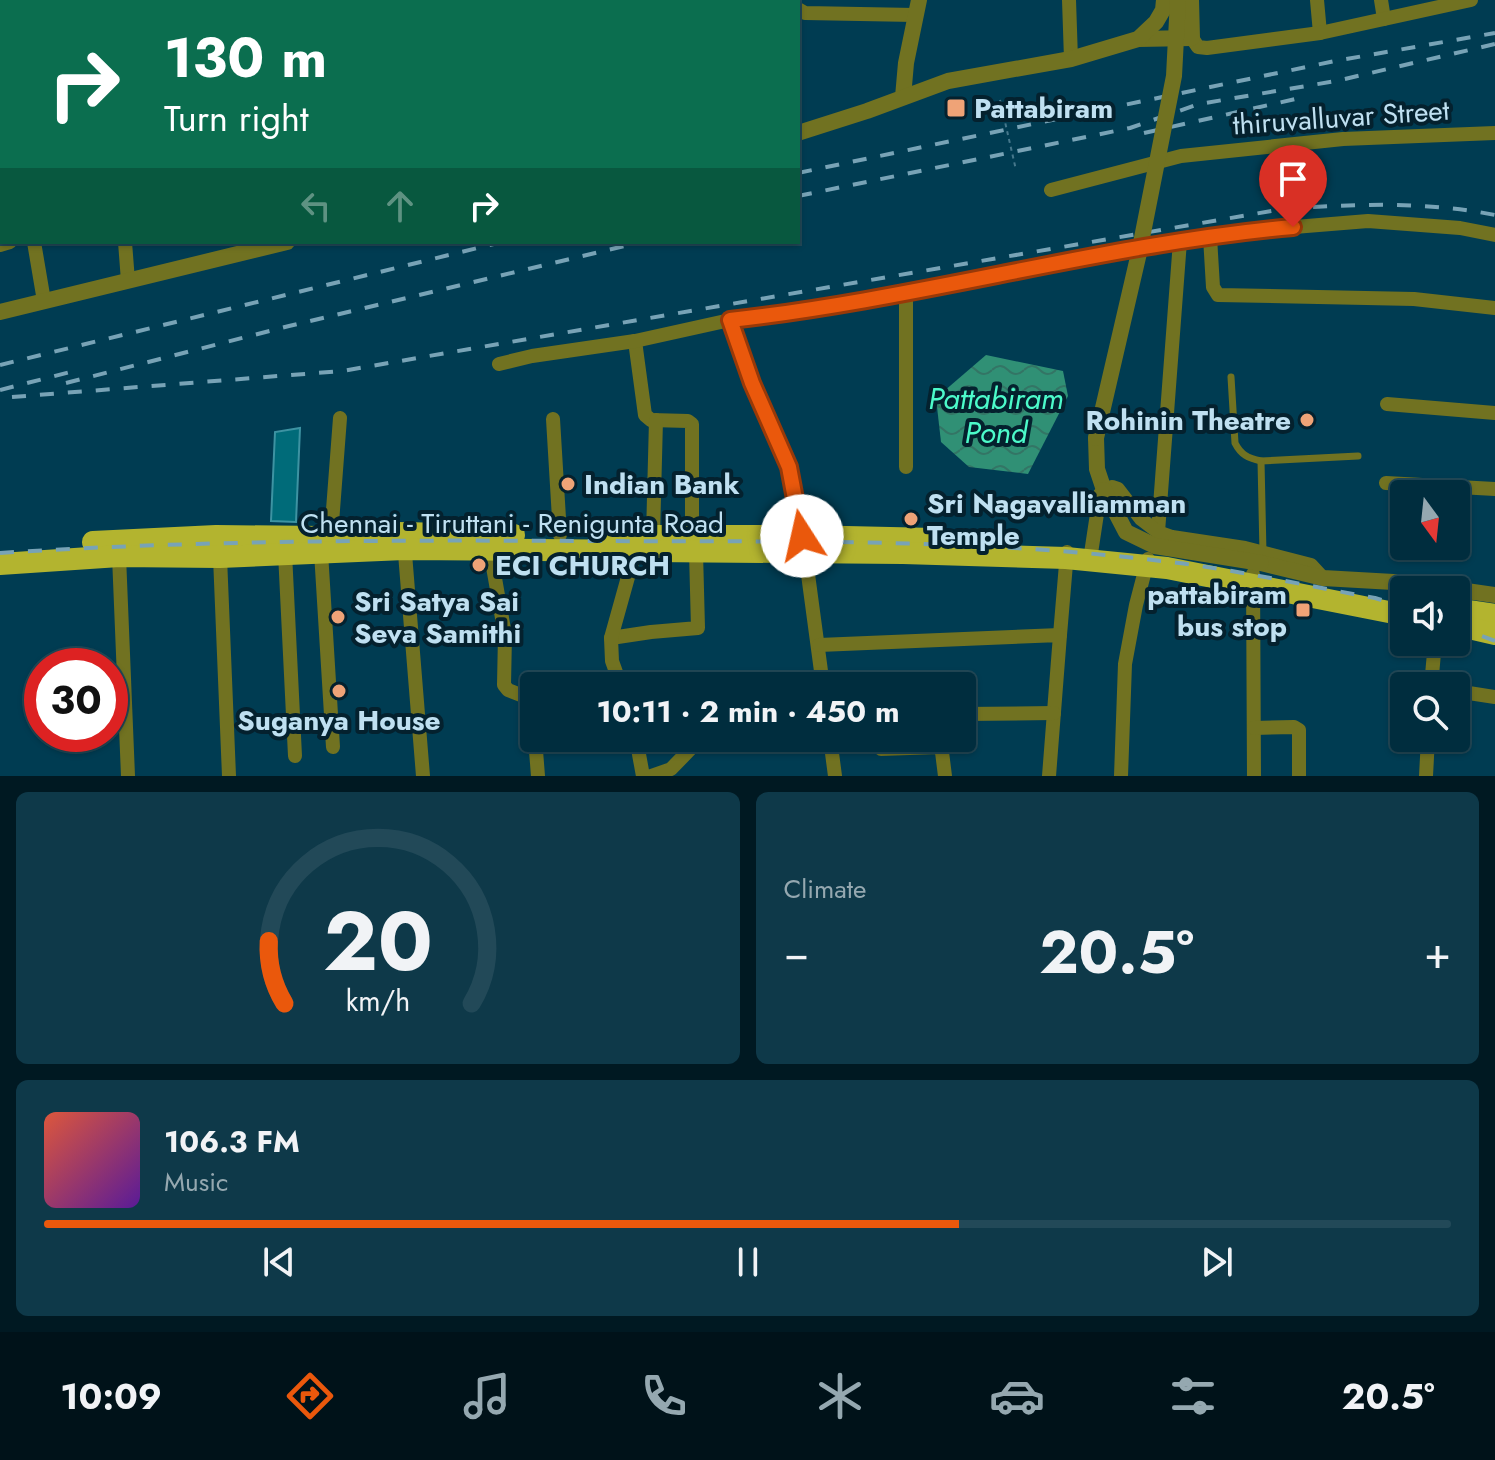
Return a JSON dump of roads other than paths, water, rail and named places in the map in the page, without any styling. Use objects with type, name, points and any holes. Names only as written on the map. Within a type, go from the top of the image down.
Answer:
[{"type":"highway","name":"Chennai - Tiruttani - Renigunta Road","points":[[0,549],[216,536],[326,544],[560,535],[653,536],[694,544]]},
{"type":"highway","name":"Chennai - Tiruttani - Renigunta Road","points":[[404,541],[490,550],[635,552],[694,544],[804,544],[903,537],[1257,569],[1390,589]]},
{"type":"highway","name":"Chennai - Tiruttani - Renigunta Road","points":[[0,564],[119,556],[220,557],[285,553],[326,544]]},
{"type":"highway","name":"Chennai - Tiruttani - Renigunta Road","points":[[1257,569],[1390,611]]},
{"type":"highway","points":[[1470,611],[1495,615]]},
{"type":"highway","points":[[1470,628],[1495,634]]},
{"type":"street","points":[[1069,0],[1071,59]]},
{"type":"street","points":[[1138,39],[1156,22],[1163,10],[1164,0]]},
{"type":"street","points":[[1178,0],[1174,76],[1139,253],[1096,438],[1097,469],[1104,490],[1126,532],[1155,546],[1257,569],[1390,589]]},
{"type":"street","points":[[1191,0],[1192,38],[1198,47],[1207,48],[1320,33],[1471,0]]},
{"type":"street","points":[[1317,0],[1320,33]]},
{"type":"street","points":[[1381,0],[1384,19]]},
{"type":"street","points":[[800,10],[805,13],[917,8],[903,97]]},
{"type":"street","points":[[800,132],[948,81],[1071,59],[1138,39],[1192,38]]},
{"type":"street","name":"thiruvalluvar Street","points":[[1051,190],[1181,156],[1343,139],[1495,134]]},
{"type":"street","points":[[499,364],[635,341],[730,320],[1210,237],[1368,221],[1460,228],[1495,235]]},
{"type":"street","points":[[1210,237],[1213,287],[1218,295],[1414,299],[1495,308]]},
{"type":"street","points":[[1158,532],[1180,241]]},
{"type":"street","points":[[34,244],[44,301]]},
{"type":"street","points":[[125,244],[128,281]]},
{"type":"street","points":[[0,312],[276,244]]},
{"type":"street","points":[[906,292],[906,467]]},
{"type":"street","points":[[730,320],[752,383],[789,467],[804,544],[822,672]]},
{"type":"street","points":[[611,638],[698,628],[692,424],[688,421],[647,418],[635,341]]},
{"type":"street","points":[[1387,404],[1495,413]]},
{"type":"street","points":[[333,747],[326,544],[340,418]]},
{"type":"street","points":[[553,419],[560,535]]},
{"type":"street","points":[[653,536],[656,420]]},
{"type":"street","points":[[1386,483],[1495,489]]},
{"type":"street","points":[[1090,555],[1100,494],[1112,487],[1118,489],[1141,519],[1158,532],[1257,569]]},
{"type":"street","points":[[404,541],[423,776]]},
{"type":"street","points":[[490,550],[505,635],[504,685],[520,695]]},
{"type":"street","points":[[616,672],[611,638],[635,552]]},
{"type":"street","points":[[1049,776],[1067,552]]},
{"type":"street","points":[[285,553],[295,756]]},
{"type":"street","points":[[119,556],[128,776]]},
{"type":"street","points":[[220,557],[229,776]]},
{"type":"street","points":[[1121,776],[1125,664],[1147,561]]},
{"type":"street","points":[[1254,776],[1257,569]]},
{"type":"street","points":[[1470,594],[1495,595]]},
{"type":"street","points":[[1470,602],[1495,606]]},
{"type":"street","points":[[819,645],[1060,635]]},
{"type":"street","points":[[1470,693],[1495,697]]},
{"type":"street","points":[[976,714],[1054,713]]},
{"type":"street","points":[[1254,728],[1294,727],[1299,730],[1299,776]]},
{"type":"street","points":[[536,752],[538,776]]},
{"type":"street","points":[[639,752],[643,776]]},
{"type":"street","points":[[651,776],[671,769],[687,752]]},
{"type":"street","points":[[832,752],[835,776]]},
{"type":"street","points":[[942,752],[945,776]]},
{"type":"street","points":[[1426,776],[1427,752]]},
{"type":"lane","points":[[1231,377],[1235,443],[1240,453],[1261,461],[1358,456]]},
{"type":"lane","points":[[1257,569],[1261,461]]},
{"type":"water","name":"Pattabiram Pond","points":[[986,355],[1063,371],[1068,396],[1028,474],[969,467],[941,442],[936,398]]},
{"type":"railway","points":[[800,173],[1335,61],[1495,33]]},
{"type":"railway","points":[[800,196],[1130,128],[1199,104],[1336,81],[1495,44]]},
{"type":"railway","points":[[1144,133],[1300,98]]},
{"type":"railway","points":[[12,397],[342,371],[1283,209],[1389,205],[1442,207],[1495,215]]},
{"type":"railway","points":[[0,365],[494,244]]},
{"type":"railway","points":[[66,383],[633,244]]},
{"type":"railway","points":[[0,390],[78,370]]},
{"type":"railway","points":[[0,553],[223,543],[372,541],[955,545],[1098,554],[1196,565],[1390,603]]},
{"type":"railway","points":[[1470,631],[1495,641]]},
{"type":"place","name":"Pattabiram","points":[[956,108]]},
{"type":"place","name":"Rohinin Theatre","points":[[1307,420]]},
{"type":"place","name":"Indian Bank","points":[[568,484]]},
{"type":"place","name":"Sri Nagavalliamman Temple","points":[[911,519]]},
{"type":"place","name":"ECI CHURCH","points":[[479,565]]},
{"type":"place","name":"pattabiram bus stop","points":[[1303,610]]},
{"type":"place","name":"Sri Satya Sai Seva Samithi","points":[[338,617]]},
{"type":"place","name":"Suganya House","points":[[339,691]]}]
